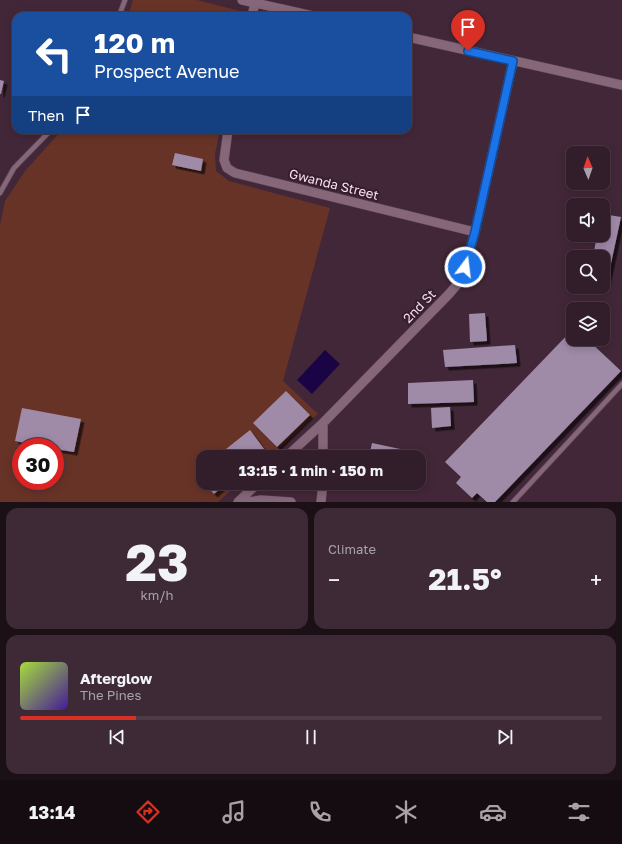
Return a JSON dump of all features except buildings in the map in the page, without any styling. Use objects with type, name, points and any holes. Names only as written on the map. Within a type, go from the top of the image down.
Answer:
[{"type":"street","points":[[242,0],[295,12]]},
{"type":"street","points":[[253,12],[255,3]]},
{"type":"street","points":[[412,38],[622,85]]},
{"type":"street","name":"2nd St","points":[[294,450],[323,423],[460,281],[475,232],[513,61]]},
{"type":"street","name":"Gwanda Street","points":[[227,134],[224,160],[227,168],[235,173],[475,232]]},
{"type":"street","points":[[323,423],[323,450]]},
{"type":"street","points":[[238,502],[251,490]]},
{"type":"street","points":[[321,502],[322,490]]},
{"type":"street","points":[[249,502],[261,500],[291,502]]},
{"type":"lane","points":[[120,12],[125,0]]},
{"type":"lane","points":[[0,193],[14,168],[47,134]]},
{"type":"lane","points":[[513,502],[622,384]]},
{"type":"shaded area","points":[[133,0],[197,0],[244,12],[129,12]]},
{"type":"shaded area","points":[[58,134],[219,134],[215,154],[216,171],[229,181],[330,208],[283,381],[318,414],[277,450],[196,450],[196,490],[232,490],[218,502],[0,502],[0,225],[5,201],[25,171]]},
{"type":"shaded area","points":[[325,350],[340,364],[312,394],[297,380]]},
{"type":"route","points":[[465,267],[475,232],[513,61],[468,51]]}]
